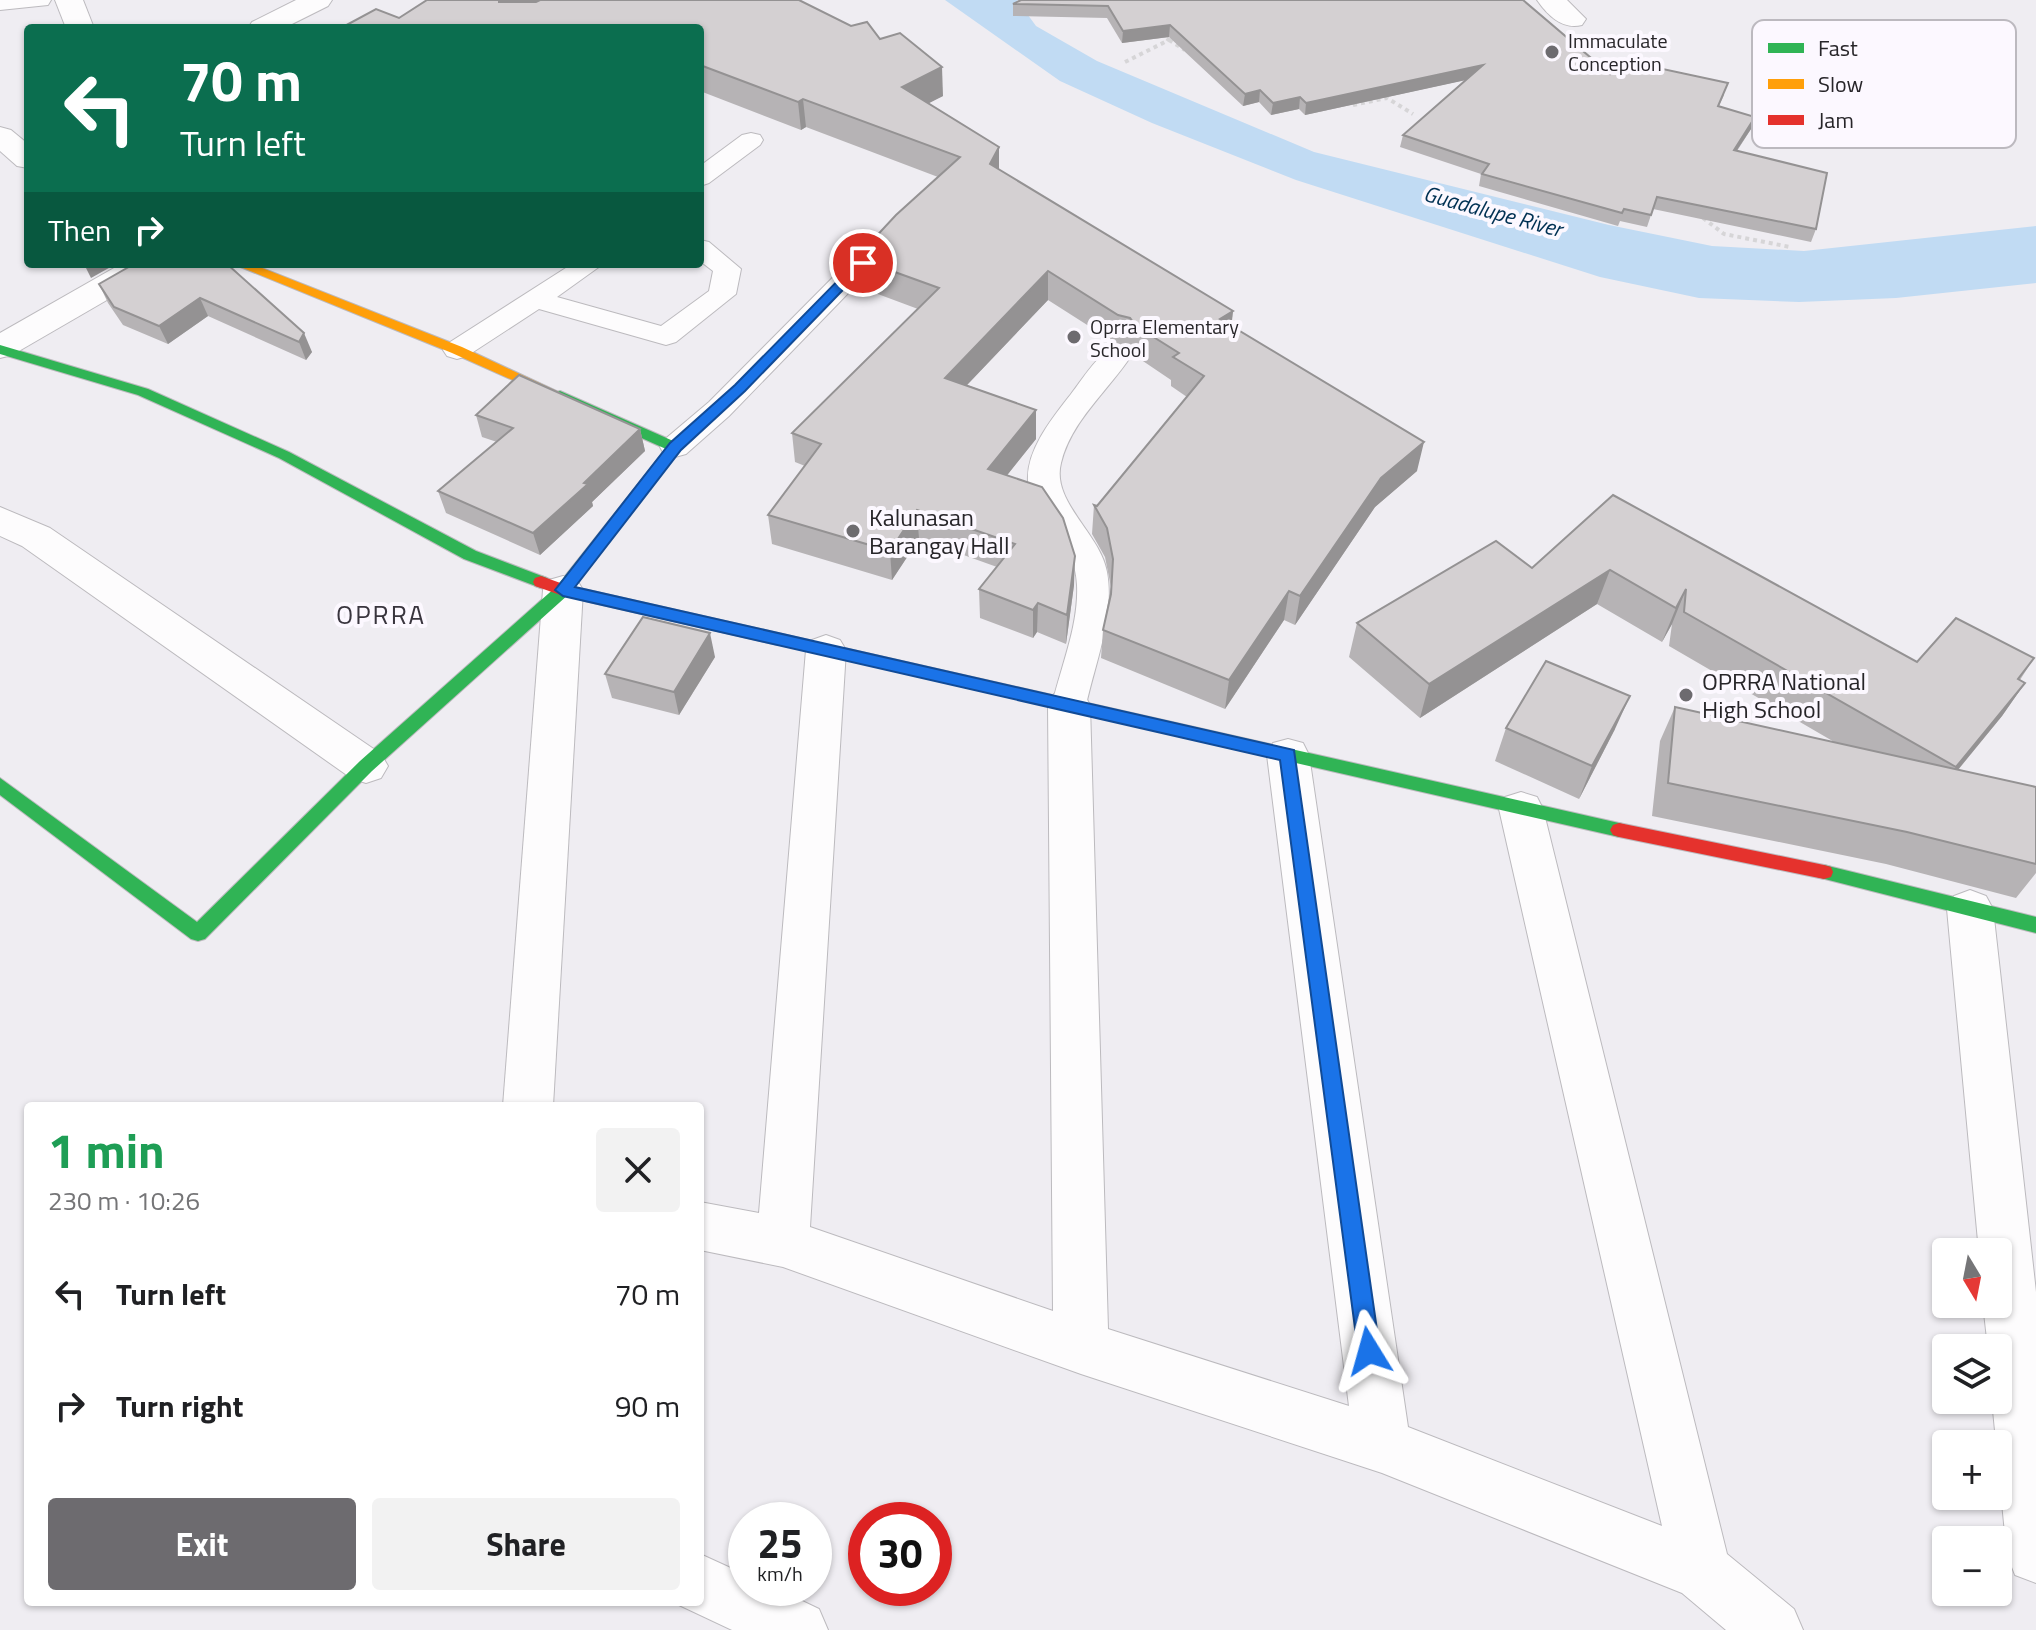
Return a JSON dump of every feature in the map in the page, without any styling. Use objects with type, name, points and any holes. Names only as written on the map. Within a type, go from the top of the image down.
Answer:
[{"type":"street","points":[[69,0],[78,24]]},
{"type":"street","points":[[270,24],[318,0]]},
{"type":"street","points":[[1551,0],[1572,19]]},
{"type":"street","points":[[0,348],[138,268]]},
{"type":"street","points":[[0,785],[198,933],[366,766],[563,590],[675,447],[457,350],[250,268]]},
{"type":"street","points":[[0,348],[143,392],[284,455],[470,555],[563,590],[1521,809],[1885,885],[2036,925]]},
{"type":"street","points":[[0,520],[36,537],[366,766]]},
{"type":"street","points":[[528,1102],[563,590]]},
{"type":"street","points":[[783,1242],[826,650]]},
{"type":"street","points":[[1069,705],[1081,1347]]},
{"type":"street","points":[[1288,755],[1382,1445]]},
{"type":"street","points":[[1521,809],[1702,1571]]},
{"type":"street","points":[[1970,909],[2036,1554]]},
{"type":"street","points":[[704,1227],[783,1242],[1081,1347],[1382,1445],[1702,1571],[1773,1630]]},
{"type":"street","points":[[704,1586],[798,1630]]},
{"type":"lane","points":[[0,3],[40,0]]},
{"type":"lane","points":[[704,175],[751,140]]},
{"type":"lane","points":[[675,447],[740,388],[883,242]]},
{"type":"lane","points":[[532,299],[666,336],[722,294],[727,269],[704,251]]},
{"type":"lane","points":[[457,350],[582,268]]},
{"type":"lane","points":[[1069,705],[1093,586],[1088,555],[1080,536],[1048,497],[1041,472],[1050,448],[1067,421],[1117,356]]},
{"type":"path","points":[[1160,34],[1192,55]]},
{"type":"path","points":[[1125,62],[1169,40]]},
{"type":"path","points":[[1349,105],[1387,98],[1413,114]]},
{"type":"path","points":[[1702,217],[1724,234],[1790,247]]},
{"type":"water","name":"Guadalupe River","points":[[945,0],[1017,0],[1036,26],[1097,61],[1314,152],[1609,225],[1712,246],[1804,251],[2036,226],[2036,283],[1896,298],[1799,302],[1699,298],[1600,277],[1296,180],[1152,123],[1060,81]]},
{"type":"building","name":"Oprra Elementary School","points":[[427,0],[799,0],[851,26],[867,22],[880,39],[900,33],[942,67],[902,87],[999,147],[990,164],[1233,311],[1220,319],[1424,442],[1381,478],[1300,596],[1289,591],[1229,680],[1103,630],[1111,594],[1113,559],[1107,528],[1094,505],[1097,506],[1204,376],[1173,357],[1179,353],[1136,326],[1130,318],[1118,315],[1048,271],[945,378],[1036,410],[988,469],[1042,487],[1063,518],[1075,556],[1067,615],[1038,603],[1033,610],[979,589],[1015,544],[917,510],[890,551],[768,515],[821,444],[792,433],[939,288],[856,258],[896,215],[960,157],[704,67],[704,24],[348,24],[376,9],[399,18]]},
{"type":"building","points":[[1021,0],[1523,0],[1610,74],[1621,60],[1728,83],[1718,106],[1752,116],[1752,122],[1734,150],[1827,173],[1816,229],[1657,197],[1651,215],[1624,209],[1622,213],[1482,174],[1489,164],[1403,135],[1483,65],[1306,103],[1300,97],[1273,103],[1260,90],[1245,94],[1170,25],[1123,31],[1108,6],[1013,4]]},
{"type":"building","points":[[127,268],[231,268],[304,333],[299,342],[200,298],[159,326],[114,307],[99,284]]},
{"type":"building","points":[[519,375],[640,429],[584,483],[588,484],[533,533],[438,491],[513,428],[476,415]]},
{"type":"building","points":[[1613,495],[1917,662],[1956,618],[2034,658],[2018,679],[2025,683],[1956,767],[1684,612],[1686,589],[1676,608],[1610,570],[1429,684],[1357,623],[1496,541],[1532,568]]},
{"type":"building","points":[[643,617],[710,633],[674,692],[605,674]]},
{"type":"building","points":[[1546,661],[1630,696],[1592,766],[1506,728]]},
{"type":"building","points":[[1675,707],[2036,787],[2036,864],[1907,832],[1668,783]]},
{"type":"traffic: fast","points":[[0,349],[143,392],[284,455],[470,555],[541,582]]},
{"type":"traffic: fast","points":[[0,785],[198,933],[366,766],[563,590],[675,447],[560,396]]},
{"type":"traffic: fast","points":[[778,639],[1619,830]]},
{"type":"traffic: fast","points":[[1824,872],[2036,925]]},
{"type":"traffic: slow","points":[[250,268],[457,350],[560,396]]},
{"type":"traffic: jam","points":[[541,582],[563,590],[778,639]]},
{"type":"traffic: jam","points":[[1619,830],[1824,872]]},
{"type":"place","name":"Immaculate Conception","points":[[1552,52]]},
{"type":"place","name":"Oprra Elementary School","points":[[1074,337]]},
{"type":"place","name":"Kalunasan Barangay Hall","points":[[853,531]]},
{"type":"place","name":"OPRRA National High School","points":[[1686,695]]},
{"type":"district","name":"OPRRA","points":[[381,614]]},
{"type":"route","points":[[863,263],[719,409],[675,447],[563,590],[1288,755],[1369,1351]]}]
